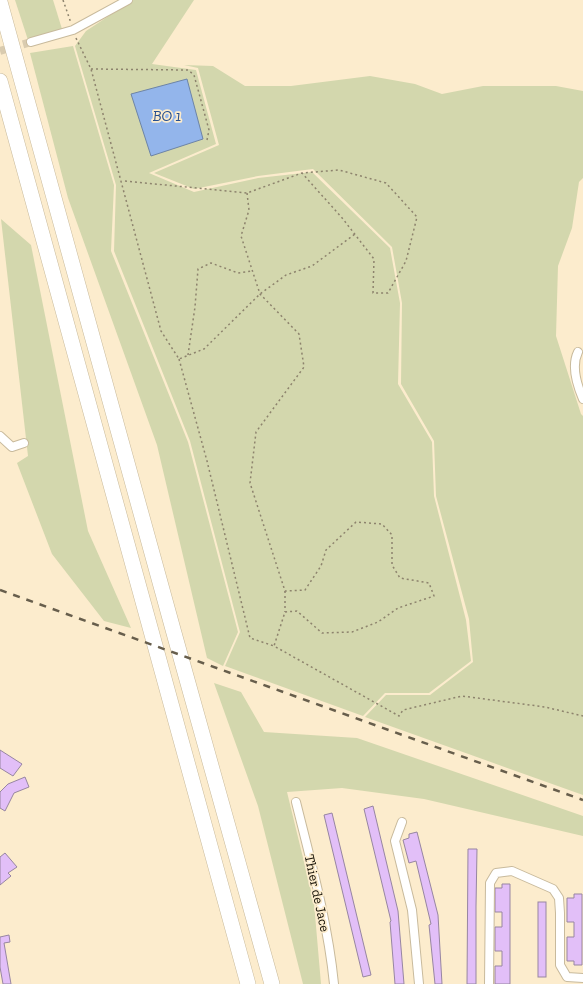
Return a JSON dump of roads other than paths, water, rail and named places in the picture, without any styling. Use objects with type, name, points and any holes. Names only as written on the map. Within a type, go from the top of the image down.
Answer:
[{"type":"highway","points":[[0,2],[272,984]]},
{"type":"highway","points":[[0,81],[248,984]]},
{"type":"street","points":[[31,42],[73,30],[128,0]]},
{"type":"street","points":[[578,352],[575,369],[583,398]]},
{"type":"street","points":[[0,436],[12,447],[24,443]]},
{"type":"street","name":"Thier de Jace","points":[[296,802],[317,886],[331,958],[334,984]]},
{"type":"street","points":[[402,822],[395,840],[412,910],[419,984]]},
{"type":"street","points":[[489,984],[490,883],[496,873],[512,871],[553,889],[559,898],[560,966],[567,977],[583,978]]},
{"type":"water","name":"BO 1","points":[[187,79],[203,139],[151,156],[131,94]]},
{"type":"tunnel","points":[[0,51],[31,42]]},
{"type":"railway","points":[[0,590],[583,800]]}]
